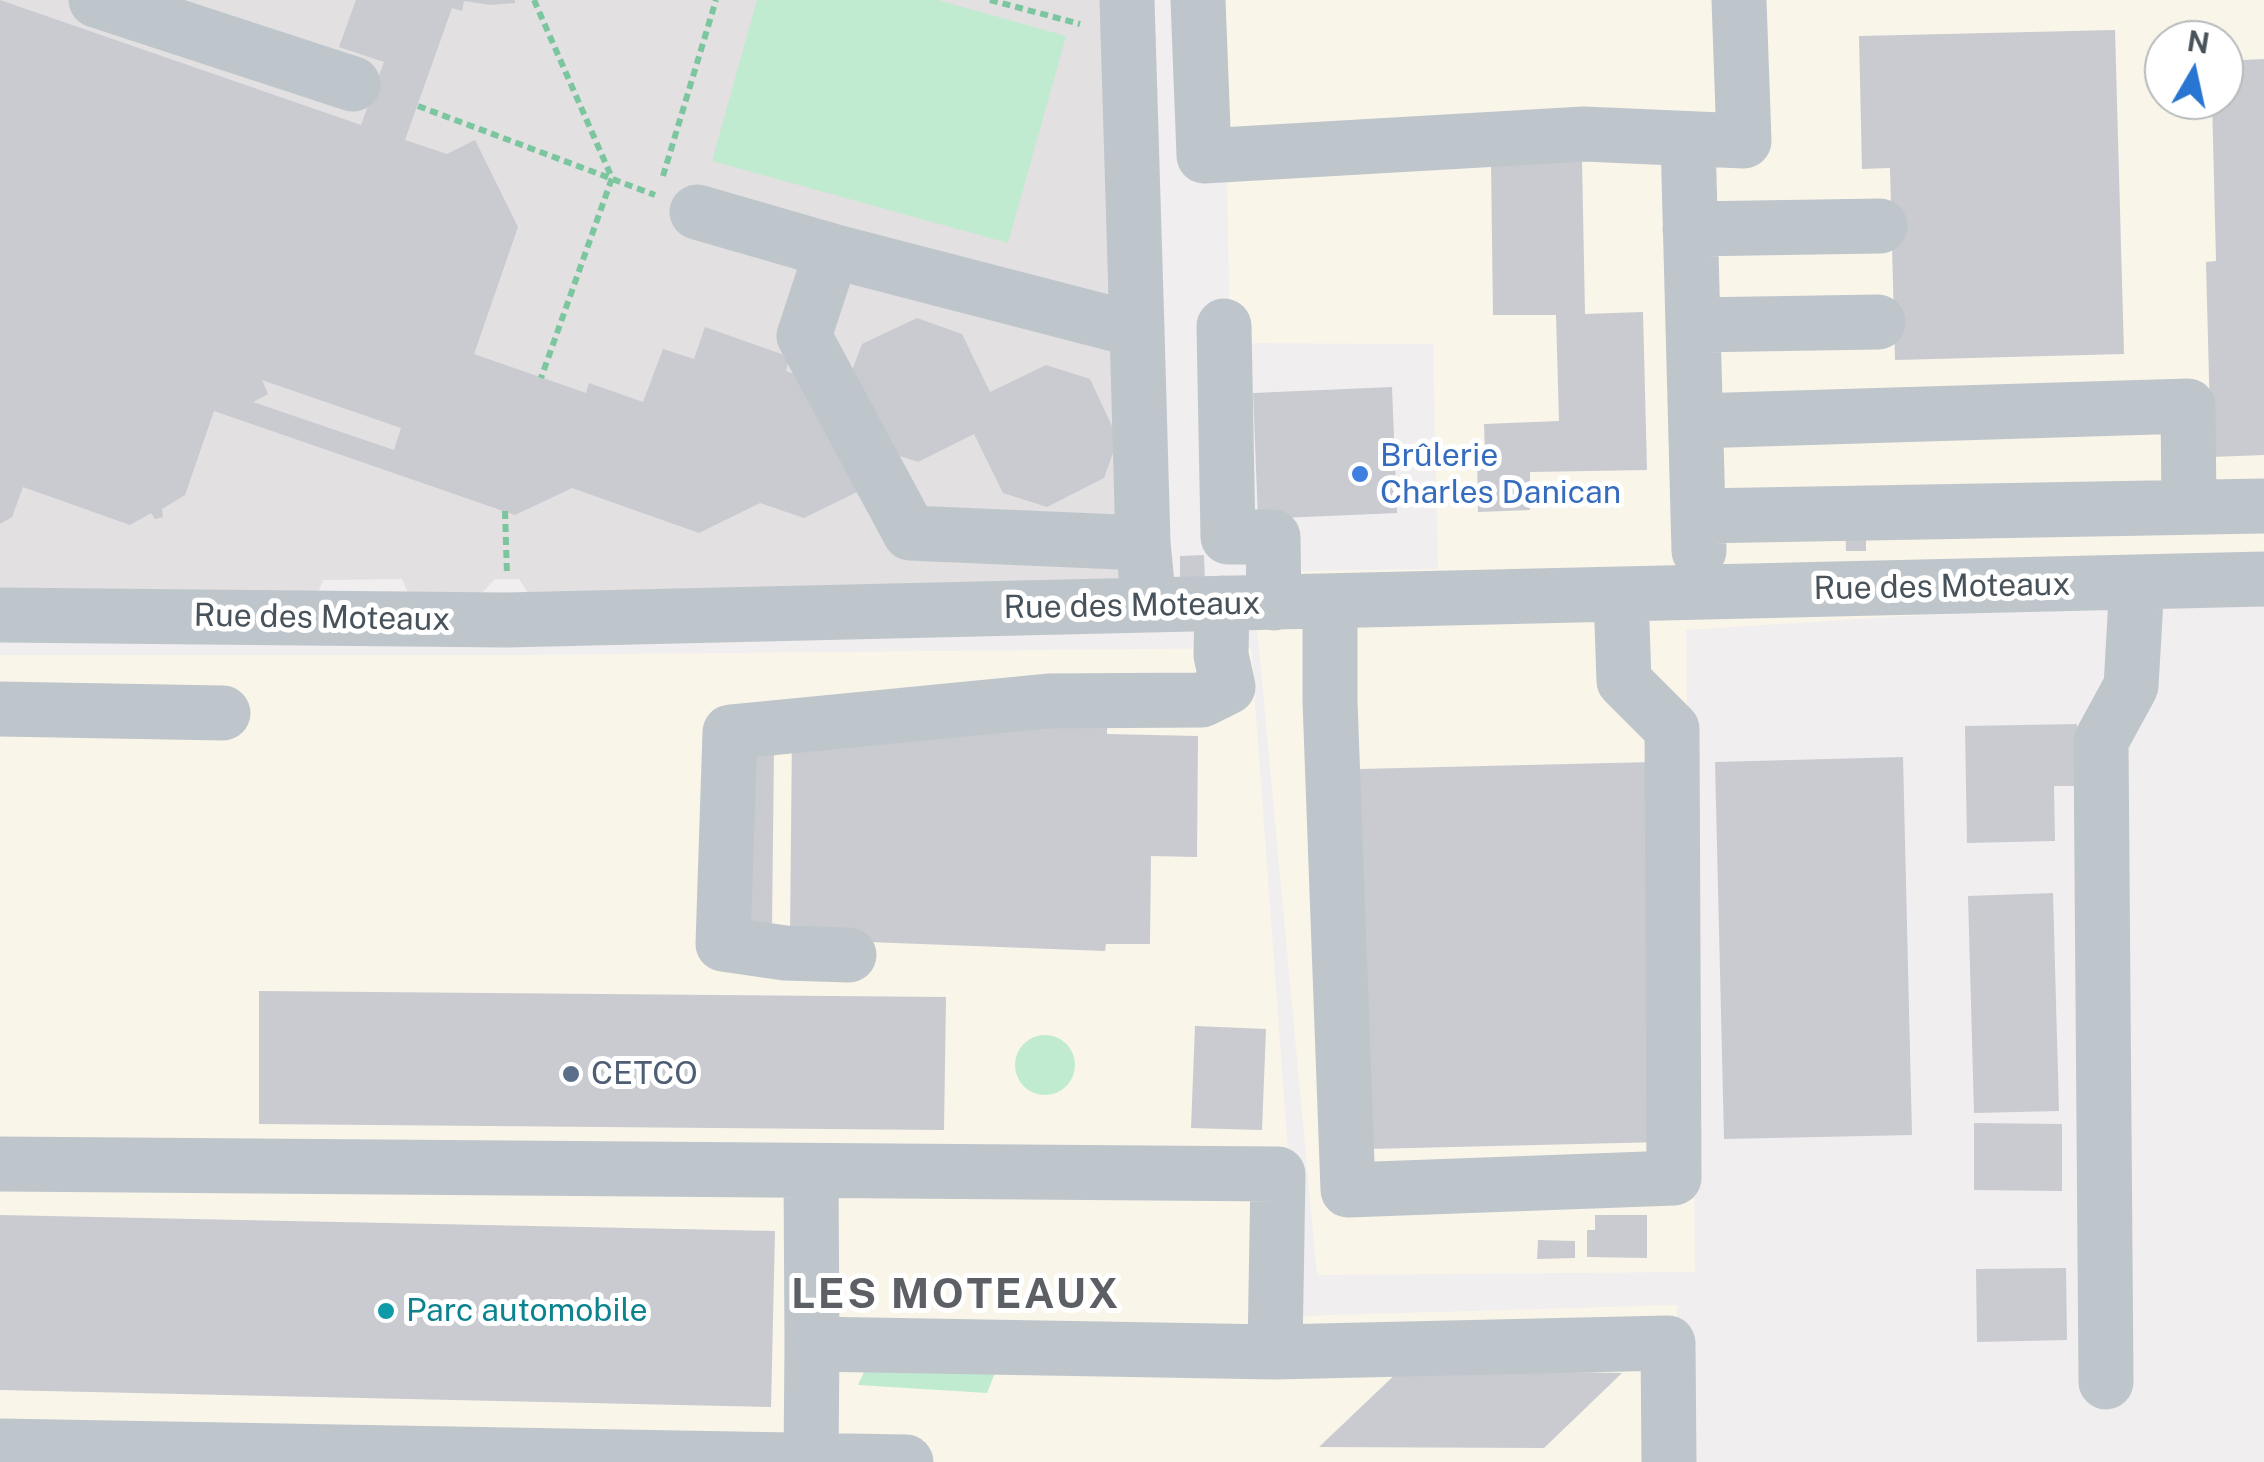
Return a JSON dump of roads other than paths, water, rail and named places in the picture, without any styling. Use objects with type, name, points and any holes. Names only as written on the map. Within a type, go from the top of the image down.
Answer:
[{"type":"street","points":[[96,0],[353,84]]},
{"type":"street","points":[[1126,0],[1143,543],[1149,605]]},
{"type":"street","points":[[1198,0],[1204,156],[1584,134],[1744,142],[1738,0]]},
{"type":"street","points":[[1688,139],[1700,593]]},
{"type":"street","points":[[677,204],[832,251],[1137,330]]},
{"type":"street","points":[[1690,230],[1880,226]]},
{"type":"street","points":[[832,251],[804,336],[910,534],[1143,543]]},
{"type":"street","points":[[1693,325],[1878,322]]},
{"type":"street","points":[[844,967],[702,975],[708,734],[716,714],[1041,684],[1212,680],[1273,537],[1228,538],[1224,326]]},
{"type":"street","points":[[1696,420],[2188,406],[2189,507]]},
{"type":"street","points":[[1698,516],[2264,506]]},
{"type":"street","name":"Rue des Moteaux","points":[[11,592],[506,620],[1149,605],[1239,621],[1330,603],[2264,579]]},
{"type":"street","points":[[2106,1382],[2102,740],[2131,686],[2137,582]]},
{"type":"street","points":[[1330,603],[1330,701],[1348,1190],[1674,1178],[1672,729],[1624,681],[1621,596]]},
{"type":"street","points":[[0,709],[223,713]]},
{"type":"street","points":[[0,1164],[1278,1174],[1275,1352]]},
{"type":"street","points":[[811,1173],[811,1460]]},
{"type":"street","points":[[812,1344],[1275,1352],[1668,1343],[1669,1462]]},
{"type":"street","points":[[0,1446],[906,1462]]},
{"type":"place","name":"Brûlerie Charles Danican","points":[[1360,474]]},
{"type":"place","name":"CETCO","points":[[571,1074]]},
{"type":"place","name":"Parc automobile","points":[[386,1311]]},
{"type":"district","name":"LES MOTEAUX","points":[[956,1295]]}]
